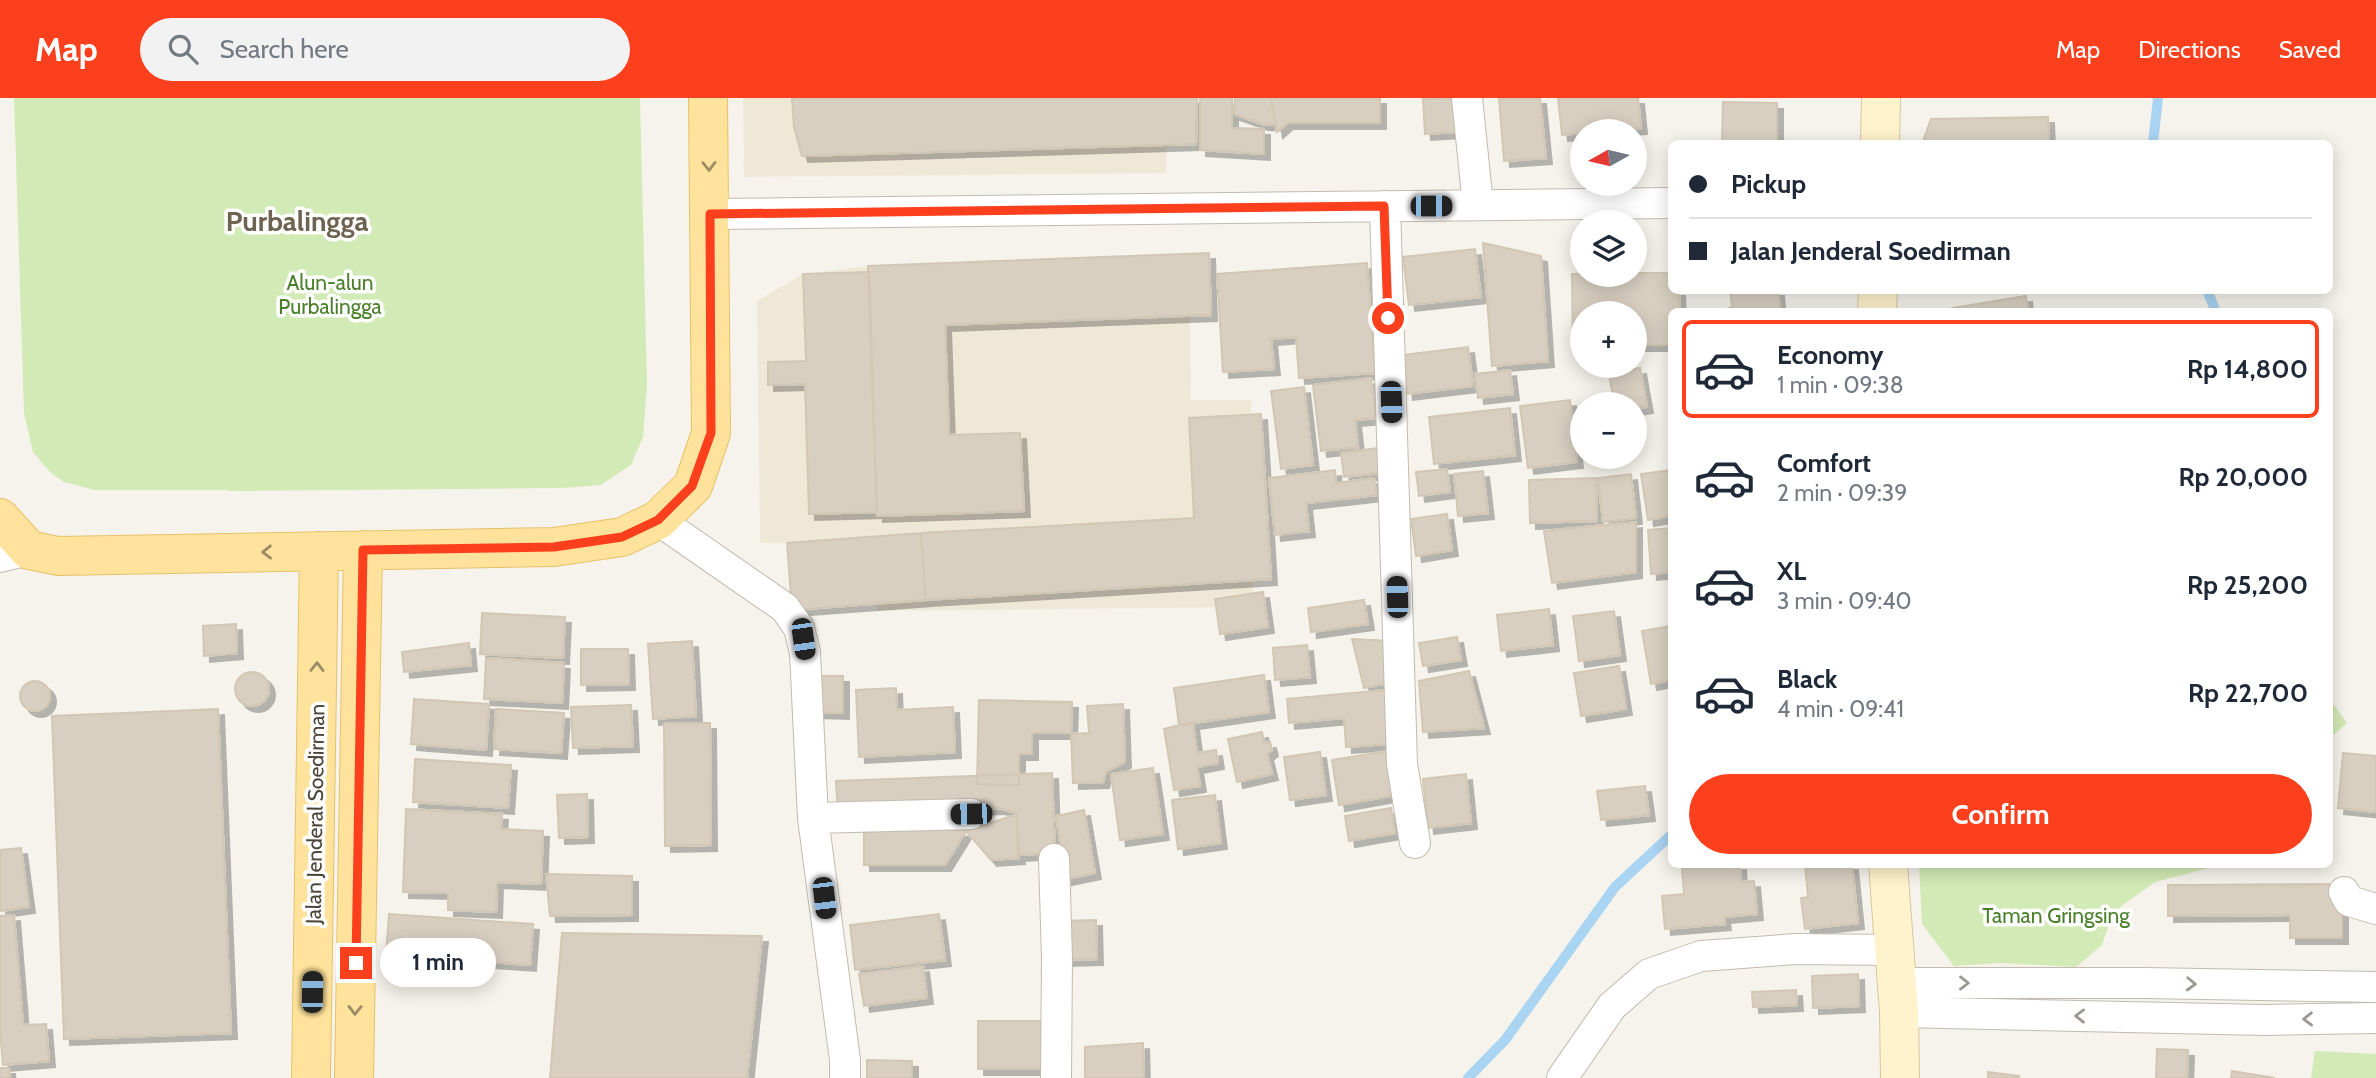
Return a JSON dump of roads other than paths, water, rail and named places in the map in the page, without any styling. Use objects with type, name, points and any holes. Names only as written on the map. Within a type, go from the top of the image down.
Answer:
[{"type":"main road","points":[[0,518],[15,553],[58,556],[554,547],[622,537],[658,520],[692,486],[711,433],[708,98]]},
{"type":"main road","name":"Jalan Jenderal Soedirman","points":[[354,1078],[363,550]]},
{"type":"main road","name":"Jalan Jenderal Soedirman","points":[[310,1078],[319,551]]},
{"type":"street","points":[[1466,98],[1478,205]]},
{"type":"street","points":[[1880,140],[1881,98]]},
{"type":"street","points":[[710,214],[1668,203]]},
{"type":"street","points":[[1384,206],[1402,764],[1415,843]]},
{"type":"street","points":[[658,520],[785,608],[799,628],[805,653],[813,818],[845,1060],[845,1078]]},
{"type":"street","points":[[813,818],[971,814]]},
{"type":"street","points":[[1054,859],[1058,958],[1056,1078]]},
{"type":"street","points":[[1888,868],[1896,982],[1896,1077]]},
{"type":"street","points":[[2344,892],[2349,901],[2376,909]]},
{"type":"street","points":[[1562,1078],[1612,1006],[1649,974],[1701,957],[1796,949],[1896,982],[2145,1018],[2376,1018]]},
{"type":"street","points":[[1896,982],[2376,987]]},
{"type":"street","points":[[2144,983],[2145,1018]]},
{"type":"street","points":[[2263,986],[2265,1020]]},
{"type":"waterway","points":[[2153,140],[2158,98]]},
{"type":"waterway","points":[[2209,294],[2214,308]]},
{"type":"waterway","points":[[1468,1078],[1505,1040],[1615,887],[1668,838]]},
{"type":"district","name":"Purbalingga","points":[[297,221]]},
{"type":"park label","name":"Alun-alun Purbalingga","points":[[330,294]]},
{"type":"park label","name":"Taman Gringsing","points":[[2056,915]]}]
